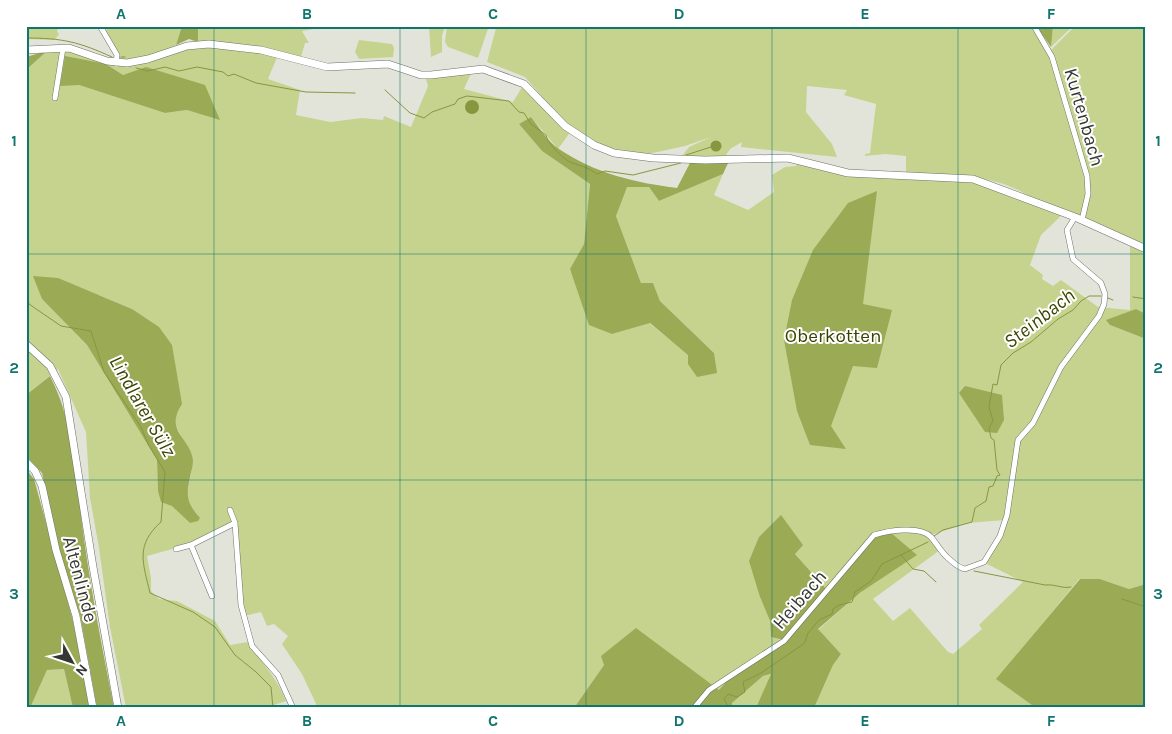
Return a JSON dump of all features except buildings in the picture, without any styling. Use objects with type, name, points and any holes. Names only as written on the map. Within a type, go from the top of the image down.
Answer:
[{"type":"street","points":[[100,26],[117,55],[116,63]]},
{"type":"street","name":"Kurtenbach","points":[[1034,26],[1052,57],[1087,176],[1088,194],[1079,219]]},
{"type":"street","points":[[26,50],[63,48],[82,51],[116,63],[139,62],[187,46],[209,44],[261,50],[327,67],[388,64],[431,75],[483,69],[524,84],[556,119],[585,140],[609,151],[630,155],[705,160],[782,158],[800,160],[844,172],[978,180],[1079,219],[1146,249]]},
{"type":"street","points":[[55,98],[63,48]]},
{"type":"street","name":"Heibach","points":[[694,708],[709,690],[784,641],[874,535],[890,530],[923,533],[930,536],[940,550],[960,568],[965,569],[985,560],[1003,532],[1018,440],[1033,423],[1061,367],[1099,316],[1105,301],[1104,290],[1099,280],[1078,265],[1071,253],[1067,230],[1079,219]]},
{"type":"street","points":[[26,344],[50,366],[59,380],[70,413],[93,567],[118,708]]},
{"type":"street","name":"Altenlinde","points":[[26,462],[35,471],[42,486],[56,550],[76,616],[93,708]]},
{"type":"street","points":[[230,510],[235,523],[241,605],[252,646],[278,675],[293,708]]},
{"type":"street","points":[[176,549],[191,545],[235,523]]},
{"type":"street","points":[[191,545],[212,596]]},
{"type":"green space","points":[[26,26],[59,26],[57,31],[59,34],[55,40],[26,39]]},
{"type":"green space","points":[[107,26],[182,26],[176,45],[148,56],[119,59],[106,33]]},
{"type":"green space","points":[[182,26],[198,26],[198,42],[189,39],[176,45]]},
{"type":"green space","points":[[198,26],[312,26],[314,29],[302,31],[309,43],[305,43],[301,57],[274,50],[198,42]]},
{"type":"green space","points":[[429,26],[445,26],[442,36],[442,52],[431,57]]},
{"type":"green space","points":[[447,26],[489,26],[478,58],[448,47],[445,42]]},
{"type":"green space","points":[[493,26],[1032,26],[1051,57],[1062,90],[1051,50],[1075,26],[1146,26],[1146,245],[1064,213],[1041,235],[1030,265],[1043,275],[1042,279],[1053,286],[1061,280],[1098,307],[1130,310],[1130,242],[1146,250],[1146,314],[1136,309],[1110,325],[1146,339],[1146,584],[1129,589],[1100,579],[1079,579],[997,679],[1036,708],[814,708],[833,665],[841,654],[818,630],[861,592],[827,590],[795,554],[760,597],[770,621],[771,637],[784,641],[733,674],[719,690],[708,684],[604,665],[574,708],[318,708],[302,674],[282,644],[288,636],[274,624],[267,626],[261,612],[244,616],[235,524],[198,542],[147,556],[151,591],[159,599],[177,601],[215,621],[230,645],[248,642],[274,678],[286,701],[274,705],[275,708],[126,708],[110,627],[90,498],[86,432],[58,369],[26,395],[26,70],[47,51],[77,52],[114,63],[199,46],[278,55],[268,79],[300,90],[296,115],[330,122],[362,118],[383,120],[384,116],[411,127],[428,86],[425,76],[472,71],[464,89],[513,102],[524,84],[571,131],[558,149],[531,117],[519,124],[542,151],[590,184],[584,244],[570,270],[612,334],[649,323],[689,355],[714,353],[660,301],[653,283],[641,283],[616,216],[626,187],[649,187],[659,201],[723,174],[714,195],[748,210],[774,192],[772,175],[785,167],[796,166],[799,161],[840,172],[972,180],[1034,200],[1020,191],[989,180],[956,175],[906,173],[906,156],[885,154],[865,156],[865,154],[870,153],[876,104],[844,95],[847,90],[807,86],[806,112],[832,144],[837,157],[741,147],[742,142],[730,149],[724,158],[682,156],[689,147],[711,137],[685,146],[648,154],[610,148],[592,140],[563,121],[525,77],[487,62],[496,28]],"holes":[[[106,64],[123,75],[146,68],[219,119],[187,110],[165,113],[79,85]],[[99,295],[132,309],[175,415],[176,426],[193,460],[187,497],[190,507],[199,518],[190,523],[158,491],[157,460],[87,345],[42,299]],[[1005,520],[1000,534],[983,562],[1023,582],[979,625],[982,629],[953,654],[948,652],[910,608],[893,621],[873,599],[940,550],[931,535],[968,523]]]},
{"type":"green space","points":[[1036,26],[1053,26],[1051,47]]},
{"type":"green space","points":[[1053,26],[1073,26],[1051,47]]},
{"type":"green space","points":[[359,40],[392,44],[394,48],[393,57],[359,59],[355,52]]},
{"type":"green space","points":[[47,51],[26,70],[26,57]]},
{"type":"green space","points":[[65,56],[106,64],[123,75],[146,67],[205,85],[220,120],[187,110],[165,113],[79,85],[60,86]]},
{"type":"green space","points":[[531,117],[547,138],[559,149],[586,165],[631,180],[677,188],[691,161],[729,161],[723,174],[659,201],[649,187],[627,187],[616,216],[641,283],[653,283],[660,301],[714,353],[717,373],[697,377],[688,364],[688,355],[650,323],[612,334],[589,325],[570,269],[584,244],[590,184],[542,151],[519,124]]},
{"type":"green space","name":"Oberkotten","points":[[877,191],[863,304],[892,310],[877,368],[853,366],[831,426],[846,449],[810,445],[797,411],[784,340],[792,300],[813,250],[848,203]]},
{"type":"green space","points":[[33,276],[58,278],[132,309],[159,327],[172,345],[182,404],[177,414],[177,428],[191,452],[193,460],[188,496],[191,506],[200,518],[198,521],[190,523],[172,506],[161,502],[158,491],[157,460],[87,345],[42,299]]},
{"type":"green space","points":[[1136,309],[1146,314],[1146,339],[1110,325],[1106,320]]},
{"type":"green space","points":[[50,376],[59,395],[70,435],[84,539],[114,708],[97,708],[80,615],[62,560],[42,473],[26,456],[26,395]]},
{"type":"green space","points":[[965,386],[1002,395],[1004,420],[997,433],[985,432],[959,393]]},
{"type":"green space","points":[[26,469],[34,479],[73,621],[90,708],[73,708],[64,669],[47,670],[30,708],[26,708]]},
{"type":"green space","points":[[781,515],[803,545],[795,554],[827,590],[875,536],[890,532],[917,555],[861,592],[818,629],[841,654],[833,665],[814,708],[756,708],[771,674],[763,676],[732,703],[732,708],[574,708],[604,665],[601,656],[636,628],[719,690],[733,674],[783,640],[771,637],[770,621],[760,597],[749,561],[759,537]]},
{"type":"green space","points":[[1080,579],[1100,579],[1129,589],[1146,584],[1146,708],[1036,708],[996,679]]},
{"type":"green space","points":[[64,669],[73,708],[30,708],[47,670]]},
{"type":"green space","points":[[772,674],[756,708],[732,708],[732,703],[763,676]]},
{"type":"shaded area","points":[[469,100],[475,100],[479,107],[475,114],[469,114],[465,110],[465,104]]},
{"type":"shaded area","points":[[716,140],[722,146],[716,152],[710,146]]},
{"type":"waterway","points":[[26,38],[70,42],[112,57]]},
{"type":"waterway","points":[[136,68],[148,71],[165,67],[179,71],[197,67],[223,72],[228,76],[234,74],[256,83],[306,92],[355,93]]},
{"type":"waterway","points":[[385,90],[410,113],[424,118],[432,112],[455,104],[458,99],[467,96],[509,101],[519,112],[524,113],[531,124],[546,135],[556,151],[572,163],[597,174],[605,171],[633,175],[681,163]]},
{"type":"waterway","points":[[686,155],[711,147]]},
{"type":"waterway","name":"Steinbach","points":[[934,536],[943,530],[972,522],[975,508],[986,501],[989,487],[993,486],[997,476],[1000,475],[997,470],[994,440],[991,438],[989,428],[993,421],[989,407],[993,384],[997,385],[1001,365],[1013,353],[1031,342],[1058,319],[1073,310],[1081,301],[1089,296],[1101,296]]},
{"type":"waterway","name":"Steinbach","points":[[1133,297],[1146,299]]},
{"type":"waterway","name":"Steinbach","points":[[1108,298],[1113,300]]},
{"type":"waterway","name":"Lindlarer Sülz","points":[[26,302],[61,326],[91,331],[104,372],[141,427],[148,444],[165,472],[161,522],[147,539],[143,555],[150,593],[193,612],[215,627],[235,655],[271,687],[273,708]]},
{"type":"waterway","name":"Lindlarer Sülz","points":[[26,309],[29,303]]},
{"type":"waterway","name":"Steinbach","points":[[729,708],[724,699],[728,694],[737,697],[745,692],[743,682],[761,673],[802,645],[808,633],[819,620],[832,614],[833,609],[839,605],[852,602],[855,592],[871,581],[882,564],[928,542]]},
{"type":"waterway","points":[[901,555],[913,569],[924,571],[936,582]]},
{"type":"waterway","points":[[974,571],[1045,585],[1071,587]]},
{"type":"waterway","points":[[1122,599],[1146,607]]}]
